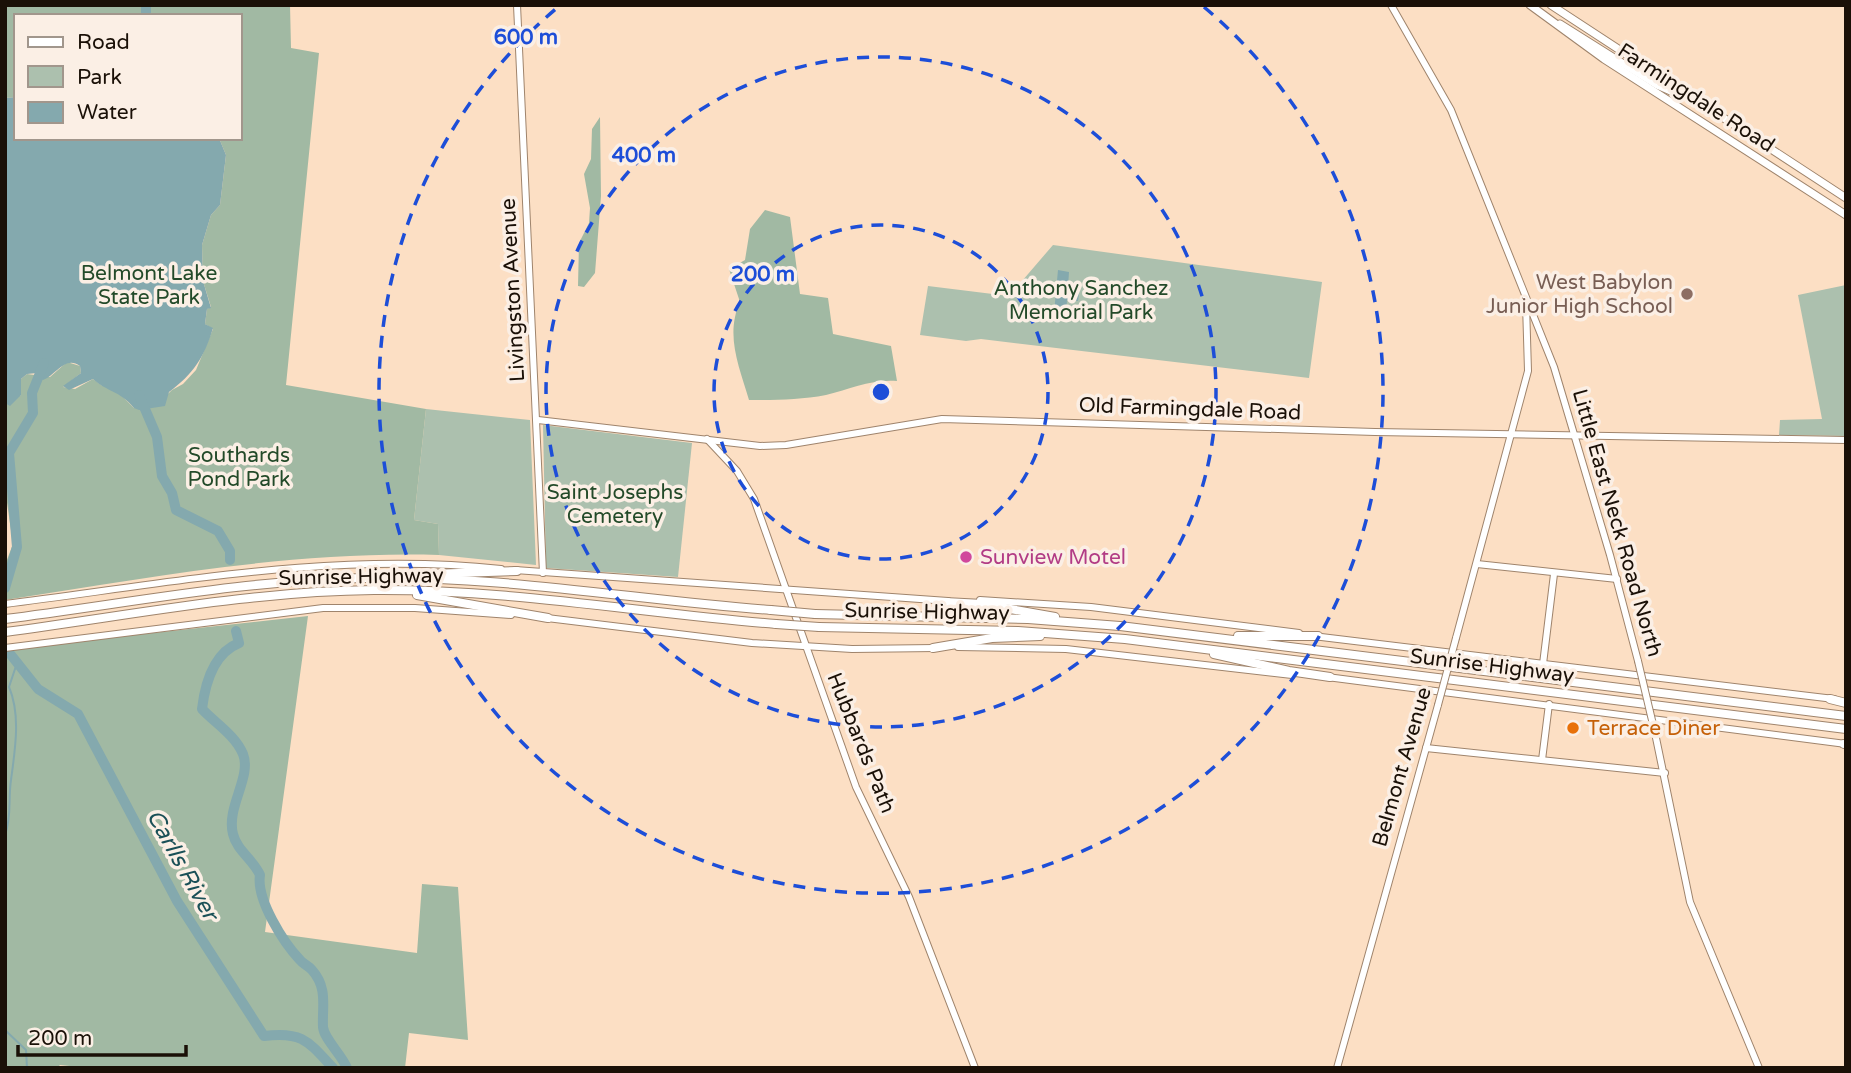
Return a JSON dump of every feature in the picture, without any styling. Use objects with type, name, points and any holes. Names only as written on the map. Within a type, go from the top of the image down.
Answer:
[{"type":"highway","points":[[395,578],[517,570]]},
{"type":"highway","name":"Sunrise Highway","points":[[5,620],[288,582],[395,578],[470,581],[815,614],[1074,622],[1200,635],[1846,716]]},
{"type":"highway","points":[[388,590],[548,618]]},
{"type":"highway","name":"Sunrise Highway","points":[[5,632],[290,594],[388,590],[463,593],[819,627],[1064,633],[1846,729]]},
{"type":"highway","points":[[944,602],[988,605],[1074,622]]},
{"type":"highway","points":[[5,638],[54,626]]},
{"type":"highway","points":[[933,648],[992,638],[1064,633]]},
{"type":"highway","points":[[1200,635],[1318,636]]},
{"type":"highway","points":[[1177,645],[1289,671],[1330,677]]},
{"type":"highway","points":[[1830,699],[1846,701]]},
{"type":"main road","name":"Livingston Avenue","points":[[517,5],[543,573]]},
{"type":"main road","name":"Little East Neck Road North","points":[[1391,5],[1451,110],[1525,303],[1554,367],[1617,579],[1638,661],[1665,773],[1680,867],[1690,902],[1759,1068]]},
{"type":"main road","name":"Farmingdale Road","points":[[1530,5],[1601,57],[1846,215]]},
{"type":"main road","name":"Farmingdale Road","points":[[1551,5],[1845,198]]},
{"type":"main road","points":[[1548,19],[1664,88],[1696,101]]},
{"type":"main road","points":[[1791,180],[1811,187],[1821,183]]},
{"type":"main road","points":[[1814,195],[1823,190],[1845,198]]},
{"type":"main road","name":"Belmont Avenue","points":[[1337,1068],[1529,368],[1525,303]]},
{"type":"main road","name":"Old Farmingdale Road","points":[[537,420],[786,445],[942,419],[1511,435],[1846,440]]},
{"type":"main road","name":"Hubbards Path","points":[[706,439],[746,483],[856,787],[909,897],[975,1068]]},
{"type":"main road","name":"Sunrise Highway","points":[[5,604],[331,563],[423,563],[944,602],[1010,601],[1091,607],[1830,699]]},
{"type":"main road","points":[[1477,564],[1617,579]]},
{"type":"main road","points":[[1543,664],[1554,574]]},
{"type":"main road","name":"Sunrise Highway","points":[[5,648],[323,608],[415,608],[548,618],[738,642],[804,646],[1054,648],[1330,677],[1845,744]]},
{"type":"main road","points":[[1542,760],[1549,704]]},
{"type":"main road","points":[[1426,748],[1665,773]]},
{"type":"green space","name":"Southards Pond Park","points":[[8,5],[290,5],[291,48],[319,53],[286,385],[426,409],[414,520],[438,524],[439,555],[275,561],[5,600],[5,565],[13,544],[5,489],[5,403],[21,395],[21,379],[27,374],[50,377],[67,362],[80,366],[81,373],[63,387],[75,389],[93,379],[116,390],[134,408],[155,406],[196,370],[213,329],[205,324],[207,309],[211,307],[203,281],[202,245],[211,215],[220,205],[226,155],[220,140],[242,140],[242,14],[14,14],[14,97],[5,98],[5,10]]},
{"type":"green space","points":[[600,117],[601,196],[595,273],[584,287],[578,286],[579,243],[589,223],[590,208],[584,174],[591,159],[592,129]]},
{"type":"green space","points":[[765,210],[790,217],[800,294],[828,298],[833,334],[891,346],[897,381],[870,383],[807,398],[749,400],[735,351],[734,326],[740,302],[729,269],[745,260],[750,229]]},
{"type":"green space","name":"Anthony Sanchez Memorial Park","points":[[1053,245],[1322,282],[1309,378],[981,339],[966,341],[920,335],[928,286],[1009,296]]},
{"type":"green space","points":[[1846,285],[1846,436],[1779,435],[1780,420],[1822,419],[1798,295]]},
{"type":"green space","name":"Saint Josephs Cemetery","points":[[426,409],[530,420],[536,565],[439,555],[438,524],[414,520]]},
{"type":"green space","name":"Saint Josephs Cemetery","points":[[543,425],[692,443],[678,577],[546,568]]},
{"type":"green space","points":[[308,616],[265,932],[417,953],[422,884],[458,887],[468,1040],[409,1033],[405,1068],[88,1068],[60,1065],[57,1068],[5,1068],[5,649]]},
{"type":"water","points":[[14,97],[14,140],[220,140],[226,155],[220,205],[211,215],[202,245],[203,281],[211,308],[207,309],[205,324],[213,328],[201,357],[185,379],[169,392],[165,406],[139,410],[93,379],[69,390],[63,386],[81,373],[80,366],[75,363],[65,364],[43,380],[37,373],[27,374],[21,379],[21,395],[10,406],[5,403],[5,98]]},
{"type":"water","points":[[1058,270],[1069,272],[1068,287],[1080,288],[1078,301],[1067,300],[1066,315],[1054,313]]},
{"type":"waterway","name":"Carlls River","points":[[146,5],[146,14]]},
{"type":"waterway","points":[[5,588],[17,547],[9,453],[33,413],[32,393],[44,363]]},
{"type":"waterway","name":"Carlls River","points":[[139,395],[157,437],[162,476],[172,493],[176,510],[218,531],[230,551],[230,560]]},
{"type":"waterway","name":"Carlls River","points":[[236,631],[239,643],[223,654],[212,670],[202,709],[230,735],[243,754],[244,772],[233,813],[233,834],[260,875],[262,896],[279,932],[293,952],[317,977],[322,990],[324,1032],[347,1068]]},
{"type":"waterway","name":"Carlls River","points":[[11,655],[38,689],[78,714],[177,901],[264,1036],[287,1035],[303,1040],[333,1068]]},
{"type":"waterway","points":[[5,835],[16,733],[15,709],[9,687],[17,663]]},
{"type":"waterway","points":[[5,1030],[26,1050],[27,1068]]},
{"type":"place","name":"West Babylon Junior High School","points":[[1687,294]]},
{"type":"place","name":"Sunview Motel","points":[[966,557]]},
{"type":"place","name":"Terrace Diner","points":[[1573,728]]},
{"type":"park label","name":"Belmont Lake State Park","points":[[149,285]]}]
